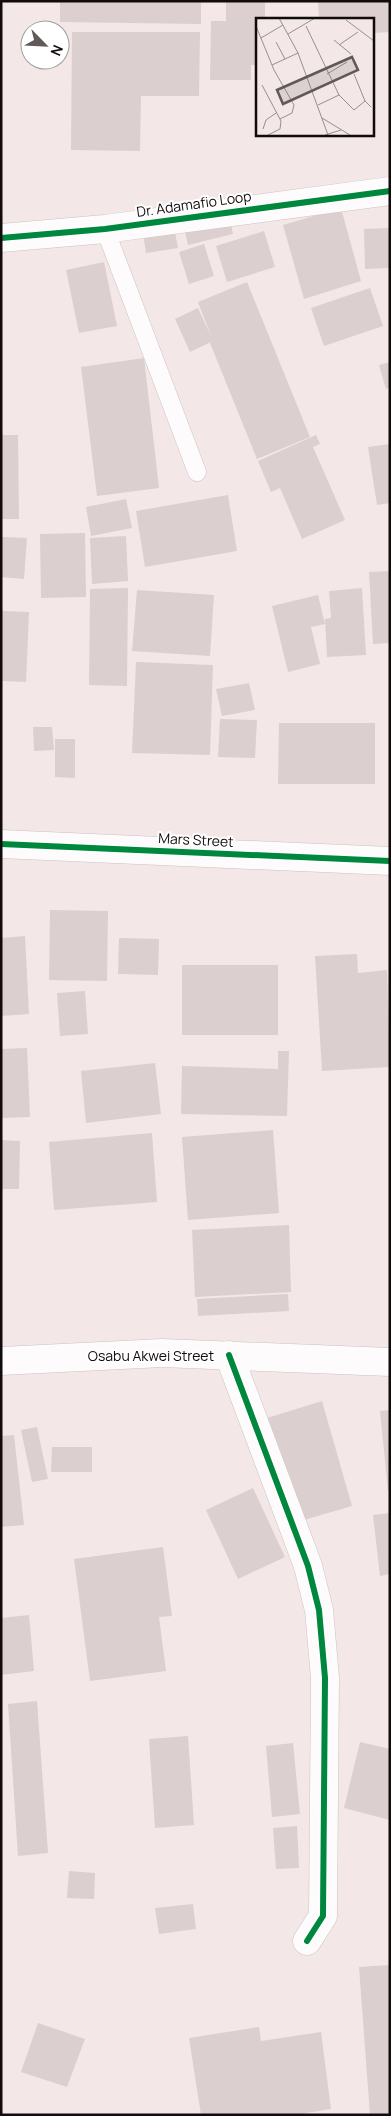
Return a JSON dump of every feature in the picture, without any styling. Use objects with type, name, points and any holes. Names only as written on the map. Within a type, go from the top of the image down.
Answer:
[{"type":"street","name":"Dr. Adamafio Loop","points":[[1,238],[105,228],[390,191]]},
{"type":"street","name":"Mars Street","points":[[1,844],[390,861]]},
{"type":"street","name":"Osabu Akwei Street","points":[[1,1360],[162,1353],[390,1362]]},
{"type":"street","points":[[229,1355],[308,1566],[319,1610],[325,1678],[323,1916],[306,1941]]},
{"type":"lane","points":[[105,228],[196,472]]},
{"type":"building","points":[[60,1],[201,1],[201,24],[70,22],[70,20],[60,20]]},
{"type":"building","points":[[226,1],[265,1],[265,18],[256,18],[256,65],[251,65],[251,80],[210,80],[211,21],[226,21]]},
{"type":"building","points":[[318,1],[390,1],[390,32],[374,33],[374,18],[319,18]]},
{"type":"building","points":[[72,32],[200,32],[199,96],[141,96],[140,151],[71,150]]},
{"type":"building","points":[[341,208],[361,281],[304,299],[283,225]]},
{"type":"building","points":[[228,211],[233,234],[188,245],[183,223]]},
{"type":"building","points":[[173,222],[178,248],[146,253],[142,227]]},
{"type":"building","points":[[390,228],[390,268],[365,269],[364,229]]},
{"type":"building","points":[[264,231],[275,267],[227,282],[216,246]]},
{"type":"building","points":[[204,244],[214,276],[189,284],[179,252]]},
{"type":"building","points":[[104,262],[117,326],[79,333],[66,270]]},
{"type":"building","points":[[247,282],[310,437],[257,459],[210,343],[213,341],[190,352],[175,319],[198,308],[211,336],[198,302]]},
{"type":"building","points":[[370,288],[383,326],[324,346],[311,308]]},
{"type":"building","points":[[144,358],[159,488],[97,496],[81,367]]},
{"type":"building","points":[[390,362],[390,387],[386,389],[379,365]]},
{"type":"building","points":[[1,435],[18,435],[19,519],[1,519]]},
{"type":"building","points":[[316,435],[320,444],[313,447],[345,520],[302,539],[280,488],[271,492],[258,461]]},
{"type":"building","points":[[390,444],[390,503],[377,505],[368,447]]},
{"type":"building","points":[[228,495],[237,551],[145,567],[136,511]]},
{"type":"building","points":[[126,499],[132,528],[91,536],[86,507]]},
{"type":"building","points":[[85,533],[86,597],[41,598],[40,534]]},
{"type":"building","points":[[126,536],[128,581],[92,584],[90,538]]},
{"type":"building","points":[[1,537],[27,538],[24,579],[1,577]]},
{"type":"building","points":[[390,571],[390,643],[373,644],[369,572]]},
{"type":"building","points":[[128,588],[127,686],[89,685],[90,589]]},
{"type":"building","points":[[362,588],[366,655],[327,657],[325,619],[331,618],[329,591]]},
{"type":"building","points":[[137,590],[214,595],[210,656],[132,651]]},
{"type":"building","points":[[318,595],[325,624],[311,627],[320,664],[288,672],[272,606]]},
{"type":"building","points":[[1,611],[29,612],[26,682],[1,681]]},
{"type":"building","points":[[136,662],[213,665],[210,755],[132,753]]},
{"type":"building","points":[[249,683],[255,710],[222,716],[216,689]]},
{"type":"building","points":[[220,719],[257,720],[255,758],[218,757]]},
{"type":"building","points":[[279,723],[375,723],[375,784],[278,784]]},
{"type":"building","points":[[33,727],[52,727],[54,750],[34,751]]},
{"type":"building","points":[[55,739],[75,739],[75,778],[55,777]]},
{"type":"building","points":[[50,910],[108,911],[107,981],[49,980]]},
{"type":"building","points":[[25,936],[29,1014],[1,1016],[1,938]]},
{"type":"building","points":[[119,938],[159,939],[158,975],[118,974]]},
{"type":"building","points":[[357,954],[358,973],[387,970],[390,1067],[322,1071],[315,956]]},
{"type":"building","points":[[182,965],[278,965],[278,1035],[182,1035]]},
{"type":"building","points":[[85,991],[88,1034],[60,1036],[57,993]]},
{"type":"building","points":[[27,1048],[30,1117],[1,1118],[1,1049]]},
{"type":"building","points":[[278,1051],[289,1051],[287,1116],[181,1114],[182,1066],[278,1069]]},
{"type":"building","points":[[155,1063],[161,1114],[86,1123],[81,1071]]},
{"type":"building","points":[[273,1130],[279,1213],[188,1220],[182,1137]]},
{"type":"building","points":[[152,1133],[157,1202],[54,1210],[49,1142]]},
{"type":"building","points":[[1,1140],[20,1141],[19,1189],[1,1189]]},
{"type":"building","points":[[289,1225],[291,1292],[195,1297],[192,1230]]},
{"type":"building","points":[[288,1294],[289,1311],[198,1316],[197,1299]]},
{"type":"building","points":[[322,1401],[352,1506],[297,1522],[267,1418]]},
{"type":"building","points":[[390,1410],[390,1491],[388,1491],[380,1411]]},
{"type":"building","points":[[37,1427],[48,1479],[32,1482],[21,1430]]},
{"type":"building","points":[[14,1435],[24,1525],[1,1527],[1,1436]]},
{"type":"building","points":[[52,1447],[92,1447],[92,1472],[51,1472]]},
{"type":"building","points":[[253,1488],[285,1557],[238,1579],[206,1510]]},
{"type":"building","points":[[390,1513],[390,1574],[380,1576],[373,1515]]},
{"type":"building","points":[[163,1547],[172,1616],[159,1617],[166,1671],[90,1681],[74,1559]]},
{"type":"building","points":[[29,1615],[34,1671],[1,1675],[1,1618]]},
{"type":"building","points":[[37,1701],[48,1853],[18,1856],[8,1704]]},
{"type":"building","points":[[188,1736],[194,1825],[155,1828],[149,1739]]},
{"type":"building","points":[[360,1742],[390,1749],[390,1820],[344,1808]]},
{"type":"building","points":[[293,1743],[300,1814],[272,1817],[266,1746]]},
{"type":"building","points":[[297,1826],[299,1868],[276,1869],[273,1828]]},
{"type":"building","points":[[69,1871],[95,1873],[94,1899],[67,1898]]},
{"type":"building","points":[[193,1904],[196,1929],[159,1934],[155,1908]]},
{"type":"building","points":[[390,1965],[390,2115],[370,2115],[359,1967]]},
{"type":"building","points":[[38,2023],[85,2039],[67,2087],[21,2072]]},
{"type":"building","points":[[259,2027],[261,2041],[321,2032],[331,2109],[294,2115],[201,2115],[189,2038]]},
{"type":"cycle path","points":[[1,238],[105,229],[390,191]]},
{"type":"cycle path","points":[[1,844],[390,861]]},
{"type":"cycle path","points":[[229,1355],[308,1566],[319,1610],[325,1678],[323,1916],[307,1941]]}]
